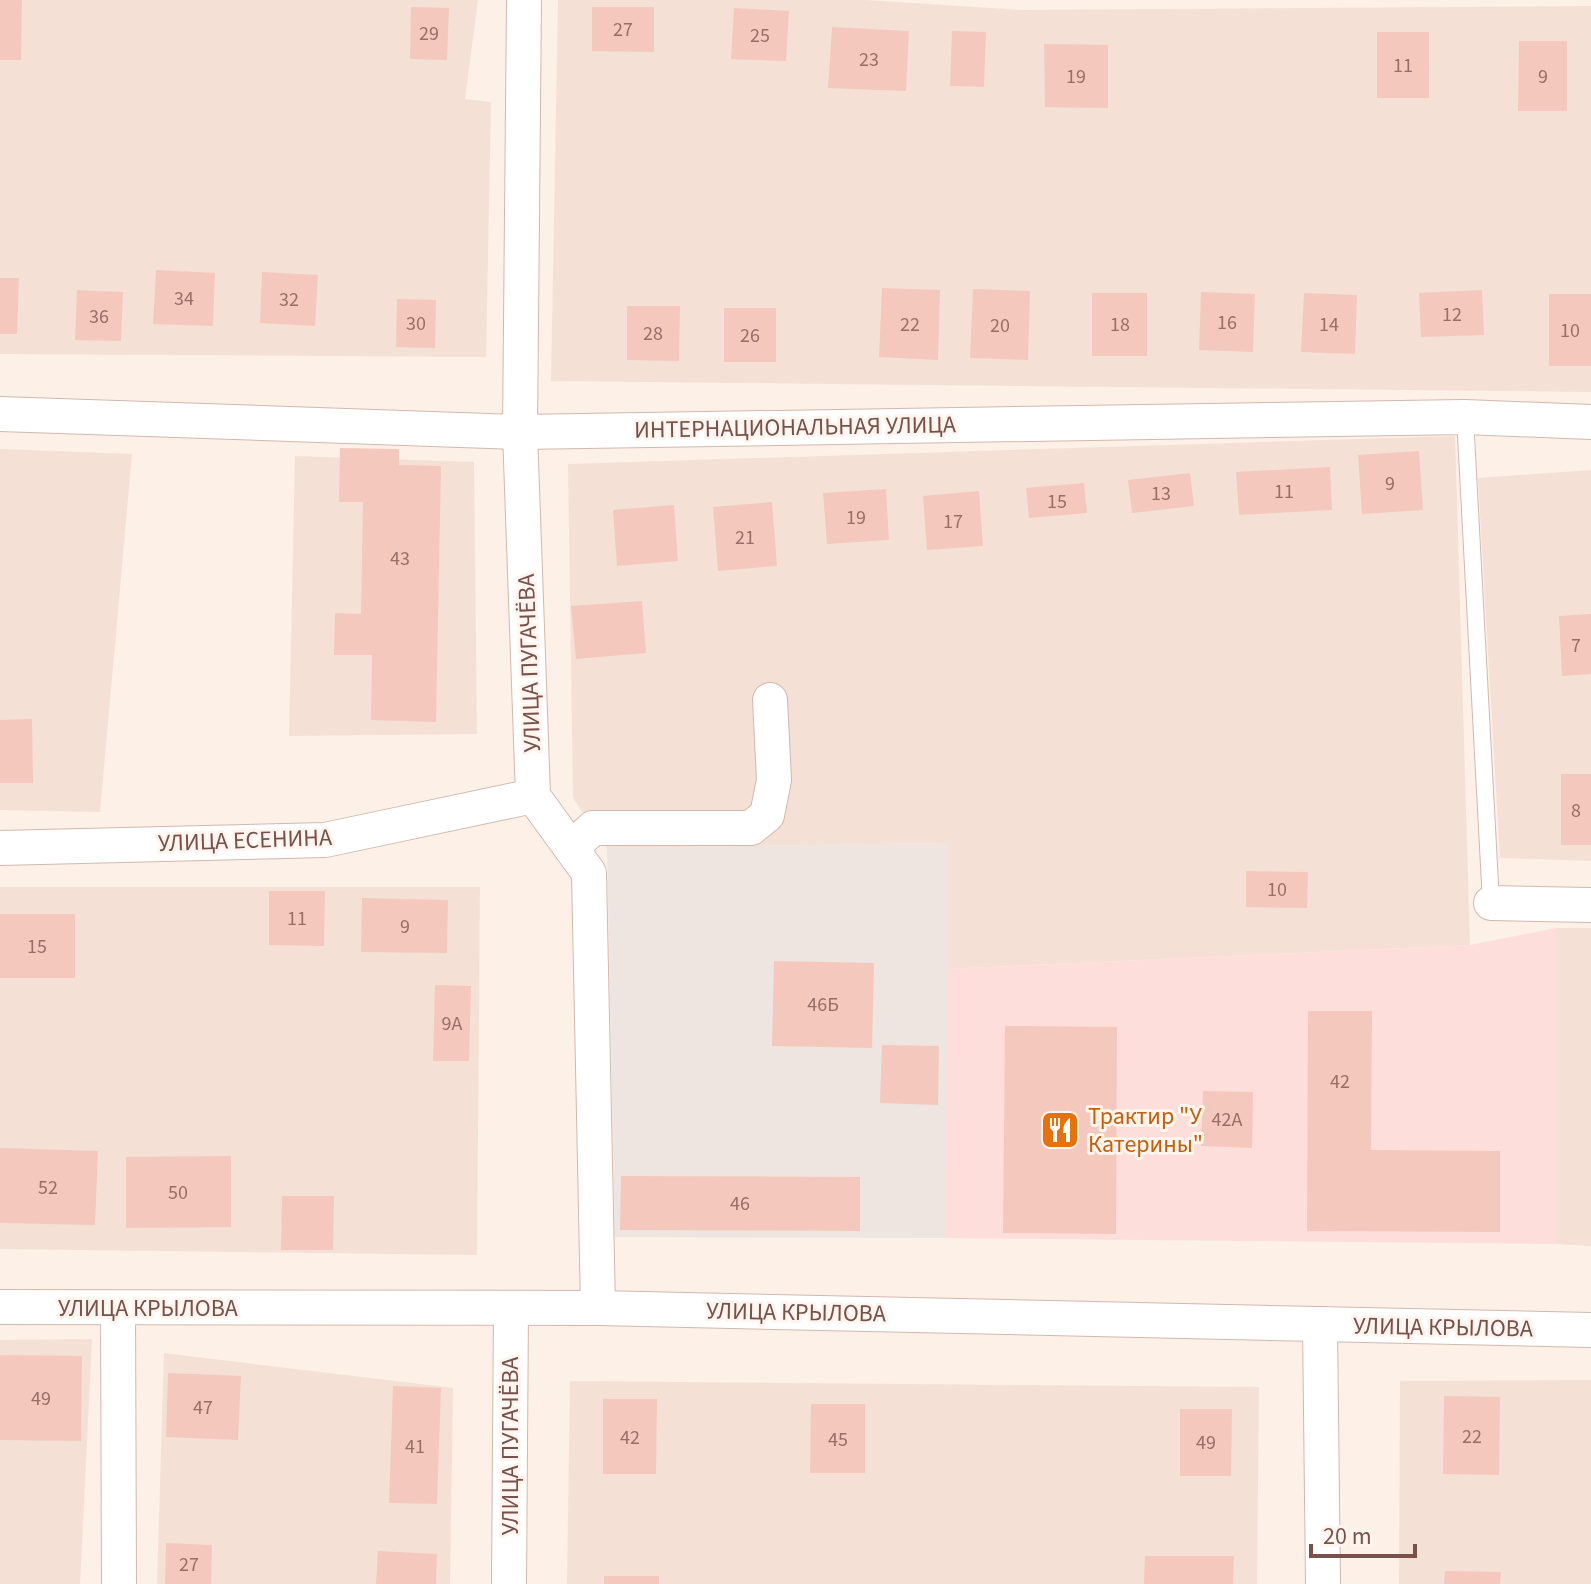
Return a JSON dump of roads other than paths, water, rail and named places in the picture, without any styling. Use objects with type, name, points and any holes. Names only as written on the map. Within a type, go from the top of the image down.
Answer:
[{"type":"street","name":"УЛИЦА ПУГАЧЁВА","points":[[524,0],[520,432],[533,796]]},
{"type":"street","name":"ИНТЕРНАЦИОНАЛЬНАЯ УЛИЦА","points":[[0,414],[520,432],[1465,417],[1591,422]]},
{"type":"street","points":[[571,848],[593,828],[751,828],[767,815],[774,780],[770,700]]},
{"type":"street","points":[[533,796],[589,873],[598,1308]]},
{"type":"street","name":"УЛИЦА ЕСЕНИНА","points":[[0,848],[325,840],[533,796]]},
{"type":"street","points":[[1491,903],[1591,905]]},
{"type":"street","name":"УЛИЦА КРЫЛОВА","points":[[0,1307],[598,1308],[1591,1330]]},
{"type":"street","points":[[118,1308],[119,1584]]},
{"type":"street","name":"УЛИЦА ПУГАЧЁВА","points":[[509,1584],[511,1308]]},
{"type":"street","points":[[1320,1324],[1323,1584]]},
{"type":"lane","points":[[1465,417],[1491,903]]},
{"type":"place","name":"Трактир \"У Катерины\"","points":[[1060,1130]]}]
